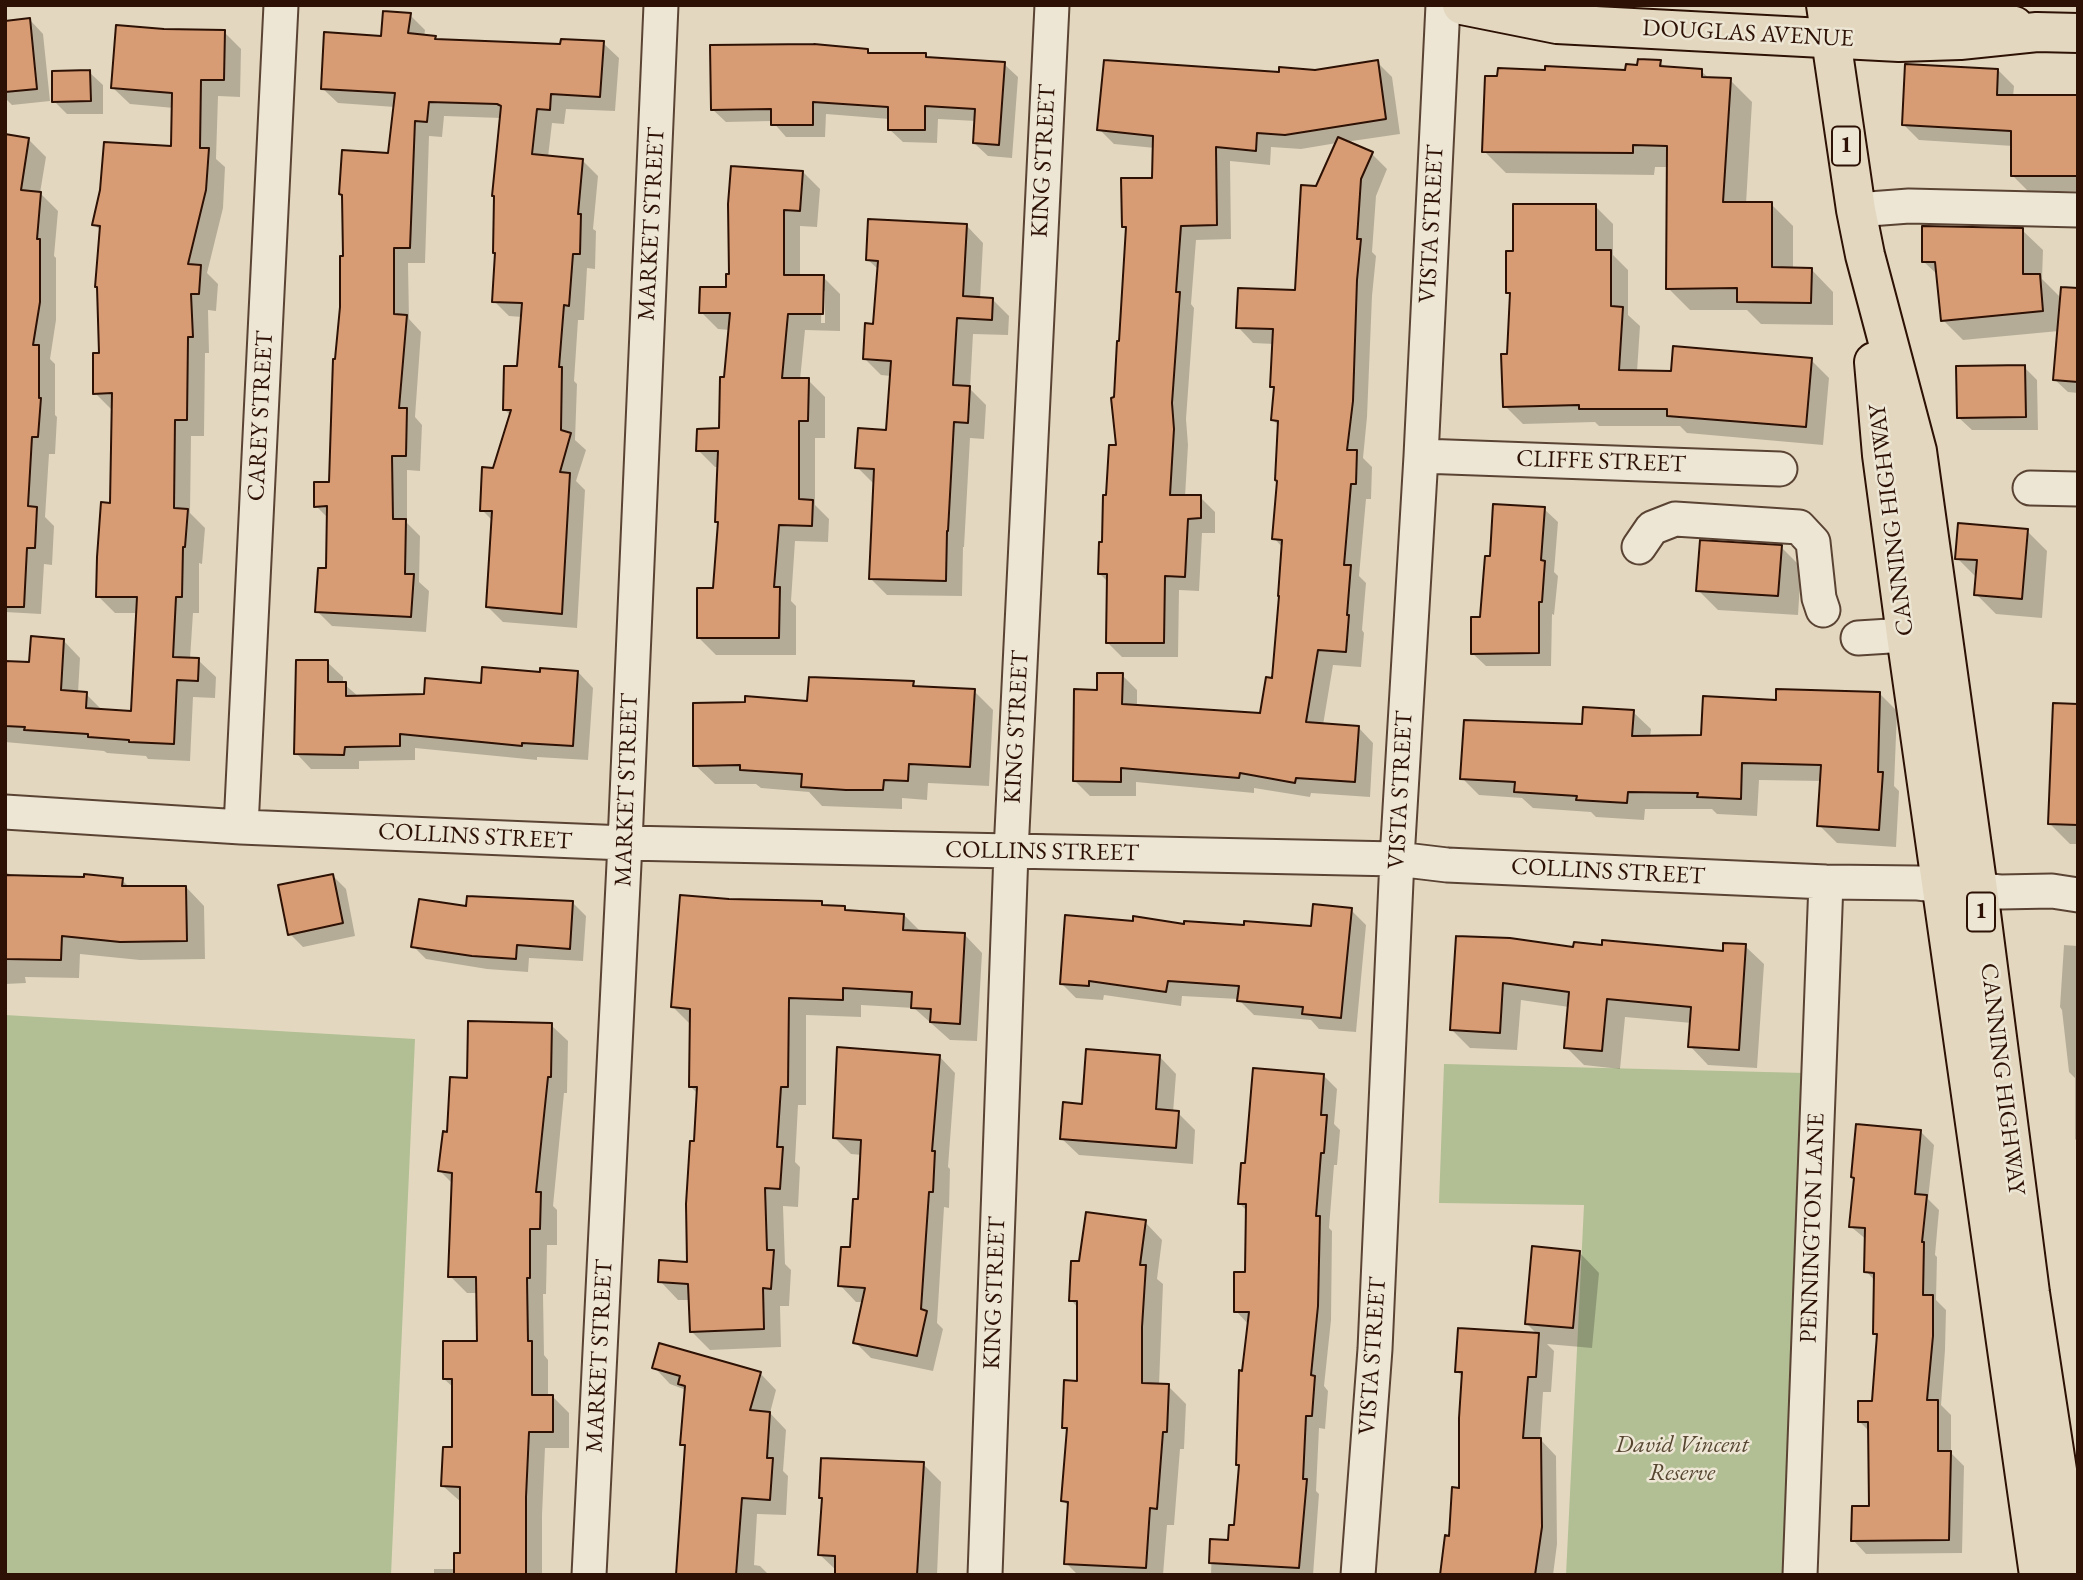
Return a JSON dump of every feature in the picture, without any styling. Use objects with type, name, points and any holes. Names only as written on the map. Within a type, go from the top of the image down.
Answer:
[{"type":"main road","name":"DOUGLAS AVENUE","points":[[1462,5],[1557,24],[1828,16],[1899,42],[1948,41],[2037,32],[2078,33]]},
{"type":"main road","name":"CANNING HIGHWAY","points":[[1828,16],[1865,255],[1917,451],[1960,889],[2039,1575]]},
{"type":"main road","name":"CANNING HIGHWAY","points":[[1865,255],[1882,455],[1906,635],[1960,889],[2028,1279],[2073,1575]]},
{"type":"street","name":"CAREY STREET","points":[[241,827],[281,5]]},
{"type":"street","name":"MARKET STREET","points":[[589,1575],[625,843],[661,5]]},
{"type":"street","name":"KING STREET","points":[[985,1575],[1011,852],[1052,5]]},
{"type":"street","name":"VISTA STREET","points":[[1358,1575],[1375,1349],[1397,859],[1421,456],[1443,5]]},
{"type":"street","points":[[1856,210],[1909,206],[2078,211]]},
{"type":"street","name":"CLIFFE STREET","points":[[1421,456],[1780,468]]},
{"type":"street","points":[[2030,488],[2078,489]]},
{"type":"street","points":[[1639,548],[1652,528],[1675,519],[1799,527],[1813,542],[1819,598],[1823,610]]},
{"type":"street","points":[[1858,638],[1906,635]]},
{"type":"street","name":"COLLINS STREET","points":[[5,812],[241,827],[625,843],[1397,859],[1447,865],[1826,882],[1918,883],[1960,889],[2052,891],[2078,895]]},
{"type":"street","name":"PENNINGTON LANE","points":[[1800,1575],[1826,882]]},
{"type":"green space","points":[[5,1015],[415,1039],[391,1575],[5,1575]]},
{"type":"green space","name":"David Vincent Reserve","points":[[1444,1064],[1806,1073],[1788,1575],[1566,1575],[1584,1205],[1439,1203]]},
{"type":"building","points":[[383,11],[411,13],[408,33],[436,36],[435,39],[560,44],[561,39],[604,41],[600,97],[551,94],[550,110],[537,109],[532,154],[583,159],[578,214],[581,214],[580,254],[573,254],[569,306],[564,305],[559,367],[562,367],[561,430],[571,433],[560,472],[570,473],[562,614],[486,607],[492,511],[480,511],[482,467],[493,468],[511,410],[503,410],[504,366],[517,366],[522,303],[492,302],[495,253],[492,196],[501,106],[429,102],[427,122],[415,121],[410,248],[394,248],[394,314],[407,315],[399,408],[407,408],[406,456],[392,456],[393,519],[406,519],[405,574],[414,574],[411,617],[315,612],[318,568],[326,568],[327,506],[314,507],[314,482],[329,482],[333,359],[340,307],[340,256],[343,256],[342,195],[339,194],[342,150],[388,153],[395,93],[321,89],[324,32],[381,36]]},
{"type":"building","points":[[30,18],[37,89],[5,92],[5,21]]},
{"type":"building","points":[[116,25],[225,30],[224,80],[201,80],[200,148],[209,148],[206,190],[188,264],[201,265],[199,294],[191,294],[193,337],[188,337],[187,420],[175,420],[174,508],[188,509],[183,547],[182,597],[176,597],[173,657],[199,658],[198,681],[177,680],[174,744],[129,742],[88,737],[88,734],[24,730],[25,727],[5,726],[5,661],[29,662],[31,636],[64,639],[61,690],[87,692],[86,708],[131,711],[137,597],[96,597],[101,502],[110,503],[112,393],[93,394],[93,353],[99,353],[95,287],[100,226],[92,225],[100,190],[104,142],[171,146],[172,93],[111,88]]},
{"type":"building","points":[[814,44],[868,49],[868,53],[926,53],[926,57],[1005,62],[999,145],[973,143],[975,109],[925,106],[925,130],[888,130],[888,107],[813,102],[813,125],[771,125],[771,109],[711,110],[710,45]]},
{"type":"building","points":[[1638,59],[1661,60],[1660,66],[1702,69],[1702,77],[1731,78],[1723,202],[1772,202],[1772,267],[1812,268],[1811,303],[1737,302],[1737,288],[1666,289],[1667,146],[1633,145],[1633,153],[1482,152],[1485,76],[1497,76],[1498,68],[1545,70],[1545,66],[1625,70],[1626,64],[1637,65]]},
{"type":"building","points":[[1104,60],[1279,72],[1279,67],[1315,70],[1378,60],[1386,119],[1285,135],[1257,133],[1256,151],[1216,147],[1217,225],[1181,226],[1176,292],[1180,292],[1172,403],[1174,429],[1170,495],[1201,495],[1201,518],[1188,519],[1185,577],[1165,576],[1164,643],[1106,643],[1107,574],[1098,574],[1109,445],[1116,445],[1111,398],[1114,397],[1119,341],[1126,227],[1122,227],[1121,178],[1152,178],[1153,136],[1097,130]]},
{"type":"building","points":[[1905,64],[1998,69],[1997,95],[2078,95],[2078,176],[2011,176],[2011,131],[1902,125]]},
{"type":"building","points":[[90,70],[91,101],[52,102],[52,71]]},
{"type":"building","points":[[5,134],[29,138],[21,190],[41,192],[37,239],[40,239],[40,302],[33,345],[39,345],[41,398],[38,437],[32,437],[28,506],[37,507],[35,548],[27,548],[24,607],[5,607]]},
{"type":"building","points":[[1338,137],[1373,152],[1361,179],[1357,239],[1361,239],[1353,401],[1347,450],[1357,450],[1356,484],[1351,484],[1344,565],[1351,565],[1349,615],[1346,652],[1318,650],[1306,722],[1359,726],[1355,782],[1296,778],[1295,783],[1240,773],[1239,778],[1121,768],[1121,782],[1073,781],[1074,689],[1097,690],[1097,673],[1123,673],[1122,704],[1260,713],[1266,677],[1272,678],[1279,596],[1282,540],[1272,539],[1278,421],[1271,420],[1274,387],[1270,387],[1273,329],[1236,328],[1238,288],[1295,290],[1301,185],[1316,186]]},
{"type":"building","points":[[731,166],[803,171],[800,211],[784,210],[784,275],[824,275],[823,314],[788,314],[782,378],[809,378],[808,421],[799,421],[799,499],[813,500],[812,526],[779,525],[774,587],[780,587],[779,638],[697,638],[697,588],[713,588],[718,522],[715,522],[718,451],[696,451],[697,429],[719,428],[720,377],[724,377],[730,313],[699,313],[700,287],[726,287],[726,274],[729,274],[728,204]]},
{"type":"building","points":[[1513,204],[1596,204],[1596,250],[1611,250],[1611,306],[1623,307],[1619,370],[1671,371],[1673,346],[1812,358],[1806,427],[1667,416],[1667,409],[1579,409],[1579,405],[1503,407],[1501,354],[1507,354],[1510,293],[1506,293],[1506,251],[1513,251]]},
{"type":"building","points":[[868,219],[967,224],[963,296],[993,298],[992,320],[957,318],[953,385],[970,386],[968,423],[954,422],[946,581],[869,579],[874,469],[855,468],[858,428],[886,430],[891,361],[863,359],[865,323],[873,324],[878,261],[866,260]]},
{"type":"building","points":[[1922,226],[2023,228],[2023,274],[2040,274],[2043,311],[1941,321],[1935,262],[1922,262]]},
{"type":"building","points":[[2061,287],[2078,288],[2078,382],[2053,380]]},
{"type":"building","points":[[2025,365],[2026,417],[1957,418],[1956,366]]},
{"type":"building","points":[[1493,504],[1545,507],[1541,560],[1545,561],[1542,602],[1539,602],[1539,653],[1471,654],[1471,617],[1480,617],[1485,556],[1490,556]]},
{"type":"building","points":[[1958,523],[2028,529],[2022,599],[1974,595],[1977,560],[1955,559]]},
{"type":"building","points":[[1700,540],[1782,545],[1778,596],[1696,591]]},
{"type":"building","points":[[296,660],[328,660],[328,682],[346,682],[346,696],[424,694],[425,678],[481,683],[482,667],[540,672],[540,668],[578,671],[573,746],[522,743],[522,746],[400,734],[400,746],[345,747],[344,755],[294,754]]},
{"type":"building","points":[[809,677],[914,681],[913,686],[975,689],[970,767],[909,764],[908,781],[884,780],[883,790],[846,790],[801,787],[802,774],[740,770],[740,765],[693,766],[693,703],[745,702],[745,696],[807,701]]},
{"type":"building","points":[[1776,689],[1880,692],[1878,772],[1883,772],[1879,830],[1817,826],[1821,765],[1742,763],[1741,799],[1697,797],[1698,793],[1628,792],[1627,803],[1576,800],[1577,796],[1514,792],[1515,782],[1460,779],[1464,720],[1582,724],[1583,707],[1634,710],[1632,736],[1701,735],[1703,696],[1776,700]]},
{"type":"building","points":[[2053,703],[2078,704],[2078,825],[2048,824]]},
{"type":"building","points":[[84,874],[123,878],[122,886],[186,886],[187,941],[120,942],[62,936],[61,960],[5,959],[5,875],[84,877]]},
{"type":"building","points":[[333,874],[343,923],[288,935],[278,885]]},
{"type":"building","points":[[680,895],[822,901],[822,905],[845,906],[845,910],[904,914],[903,930],[965,933],[960,1024],[930,1022],[931,1009],[911,1008],[912,992],[843,988],[843,1000],[789,998],[788,1087],[781,1087],[777,1147],[783,1147],[780,1189],[765,1188],[767,1250],[774,1250],[771,1289],[763,1288],[764,1329],[690,1332],[688,1284],[658,1282],[659,1260],[687,1262],[686,1204],[690,1141],[694,1141],[697,1087],[689,1087],[690,1009],[671,1007]]},
{"type":"building","points":[[467,896],[573,901],[570,949],[517,945],[516,959],[411,947],[419,899],[466,906]]},
{"type":"building","points":[[1313,904],[1352,908],[1341,1018],[1302,1014],[1303,1007],[1237,1001],[1239,986],[1168,981],[1166,992],[1089,981],[1089,986],[1060,984],[1065,915],[1133,921],[1133,916],[1184,924],[1184,921],[1244,925],[1244,921],[1311,926]]},
{"type":"building","points":[[1456,936],[1510,938],[1573,947],[1574,942],[1602,945],[1602,940],[1723,951],[1723,943],[1746,944],[1739,1050],[1688,1047],[1691,1007],[1607,999],[1602,1051],[1564,1048],[1569,992],[1503,983],[1500,1033],[1450,1030]]},
{"type":"building","points":[[468,1021],[552,1023],[551,1077],[548,1077],[536,1192],[541,1192],[540,1229],[530,1229],[530,1278],[527,1278],[528,1341],[532,1341],[532,1395],[553,1395],[553,1432],[529,1432],[526,1575],[454,1575],[454,1553],[460,1553],[460,1487],[441,1486],[443,1447],[452,1447],[452,1379],[443,1379],[443,1341],[477,1341],[476,1277],[448,1277],[452,1173],[438,1171],[443,1131],[447,1132],[450,1077],[467,1078]]},
{"type":"building","points":[[837,1047],[940,1055],[932,1151],[935,1151],[933,1192],[929,1192],[921,1309],[927,1311],[917,1356],[853,1343],[865,1288],[838,1286],[841,1247],[850,1247],[853,1199],[858,1199],[861,1140],[833,1138]]},
{"type":"building","points":[[1086,1049],[1160,1055],[1156,1109],[1179,1111],[1176,1148],[1060,1139],[1063,1102],[1082,1104]]},
{"type":"building","points":[[1253,1068],[1324,1074],[1321,1115],[1327,1115],[1316,1216],[1320,1216],[1318,1306],[1311,1375],[1315,1376],[1312,1416],[1306,1416],[1303,1479],[1307,1479],[1299,1568],[1209,1563],[1210,1539],[1228,1540],[1229,1525],[1234,1525],[1239,1465],[1236,1465],[1239,1370],[1242,1371],[1249,1312],[1234,1312],[1234,1272],[1245,1272],[1246,1204],[1238,1204],[1241,1163],[1245,1163]]},
{"type":"building","points":[[1856,1124],[1921,1130],[1915,1194],[1927,1195],[1922,1242],[1923,1295],[1933,1295],[1933,1336],[1927,1400],[1938,1400],[1938,1451],[1951,1451],[1949,1540],[1851,1541],[1852,1506],[1869,1506],[1868,1422],[1858,1422],[1858,1401],[1872,1401],[1877,1334],[1873,1334],[1874,1273],[1864,1272],[1865,1228],[1849,1227]]},
{"type":"building","points":[[1086,1212],[1146,1220],[1140,1265],[1146,1265],[1142,1383],[1169,1384],[1167,1432],[1163,1432],[1157,1509],[1150,1508],[1146,1568],[1064,1564],[1068,1502],[1061,1501],[1067,1428],[1062,1428],[1064,1380],[1077,1381],[1077,1301],[1069,1301],[1071,1261],[1079,1261]]},
{"type":"building","points":[[1532,1246],[1580,1251],[1573,1328],[1525,1324]]},
{"type":"building","points":[[1458,1328],[1539,1333],[1536,1377],[1528,1377],[1523,1438],[1541,1438],[1542,1527],[1535,1575],[1440,1575],[1445,1535],[1449,1536],[1452,1487],[1459,1488],[1462,1372],[1455,1372]]},
{"type":"building","points":[[659,1343],[761,1372],[750,1410],[770,1412],[767,1458],[773,1458],[770,1500],[742,1498],[736,1575],[676,1575],[685,1445],[680,1445],[685,1386],[678,1384],[680,1376],[652,1368]]},
{"type":"building","points":[[821,1458],[924,1462],[917,1575],[835,1575],[835,1556],[818,1555],[822,1498],[819,1498]]}]
